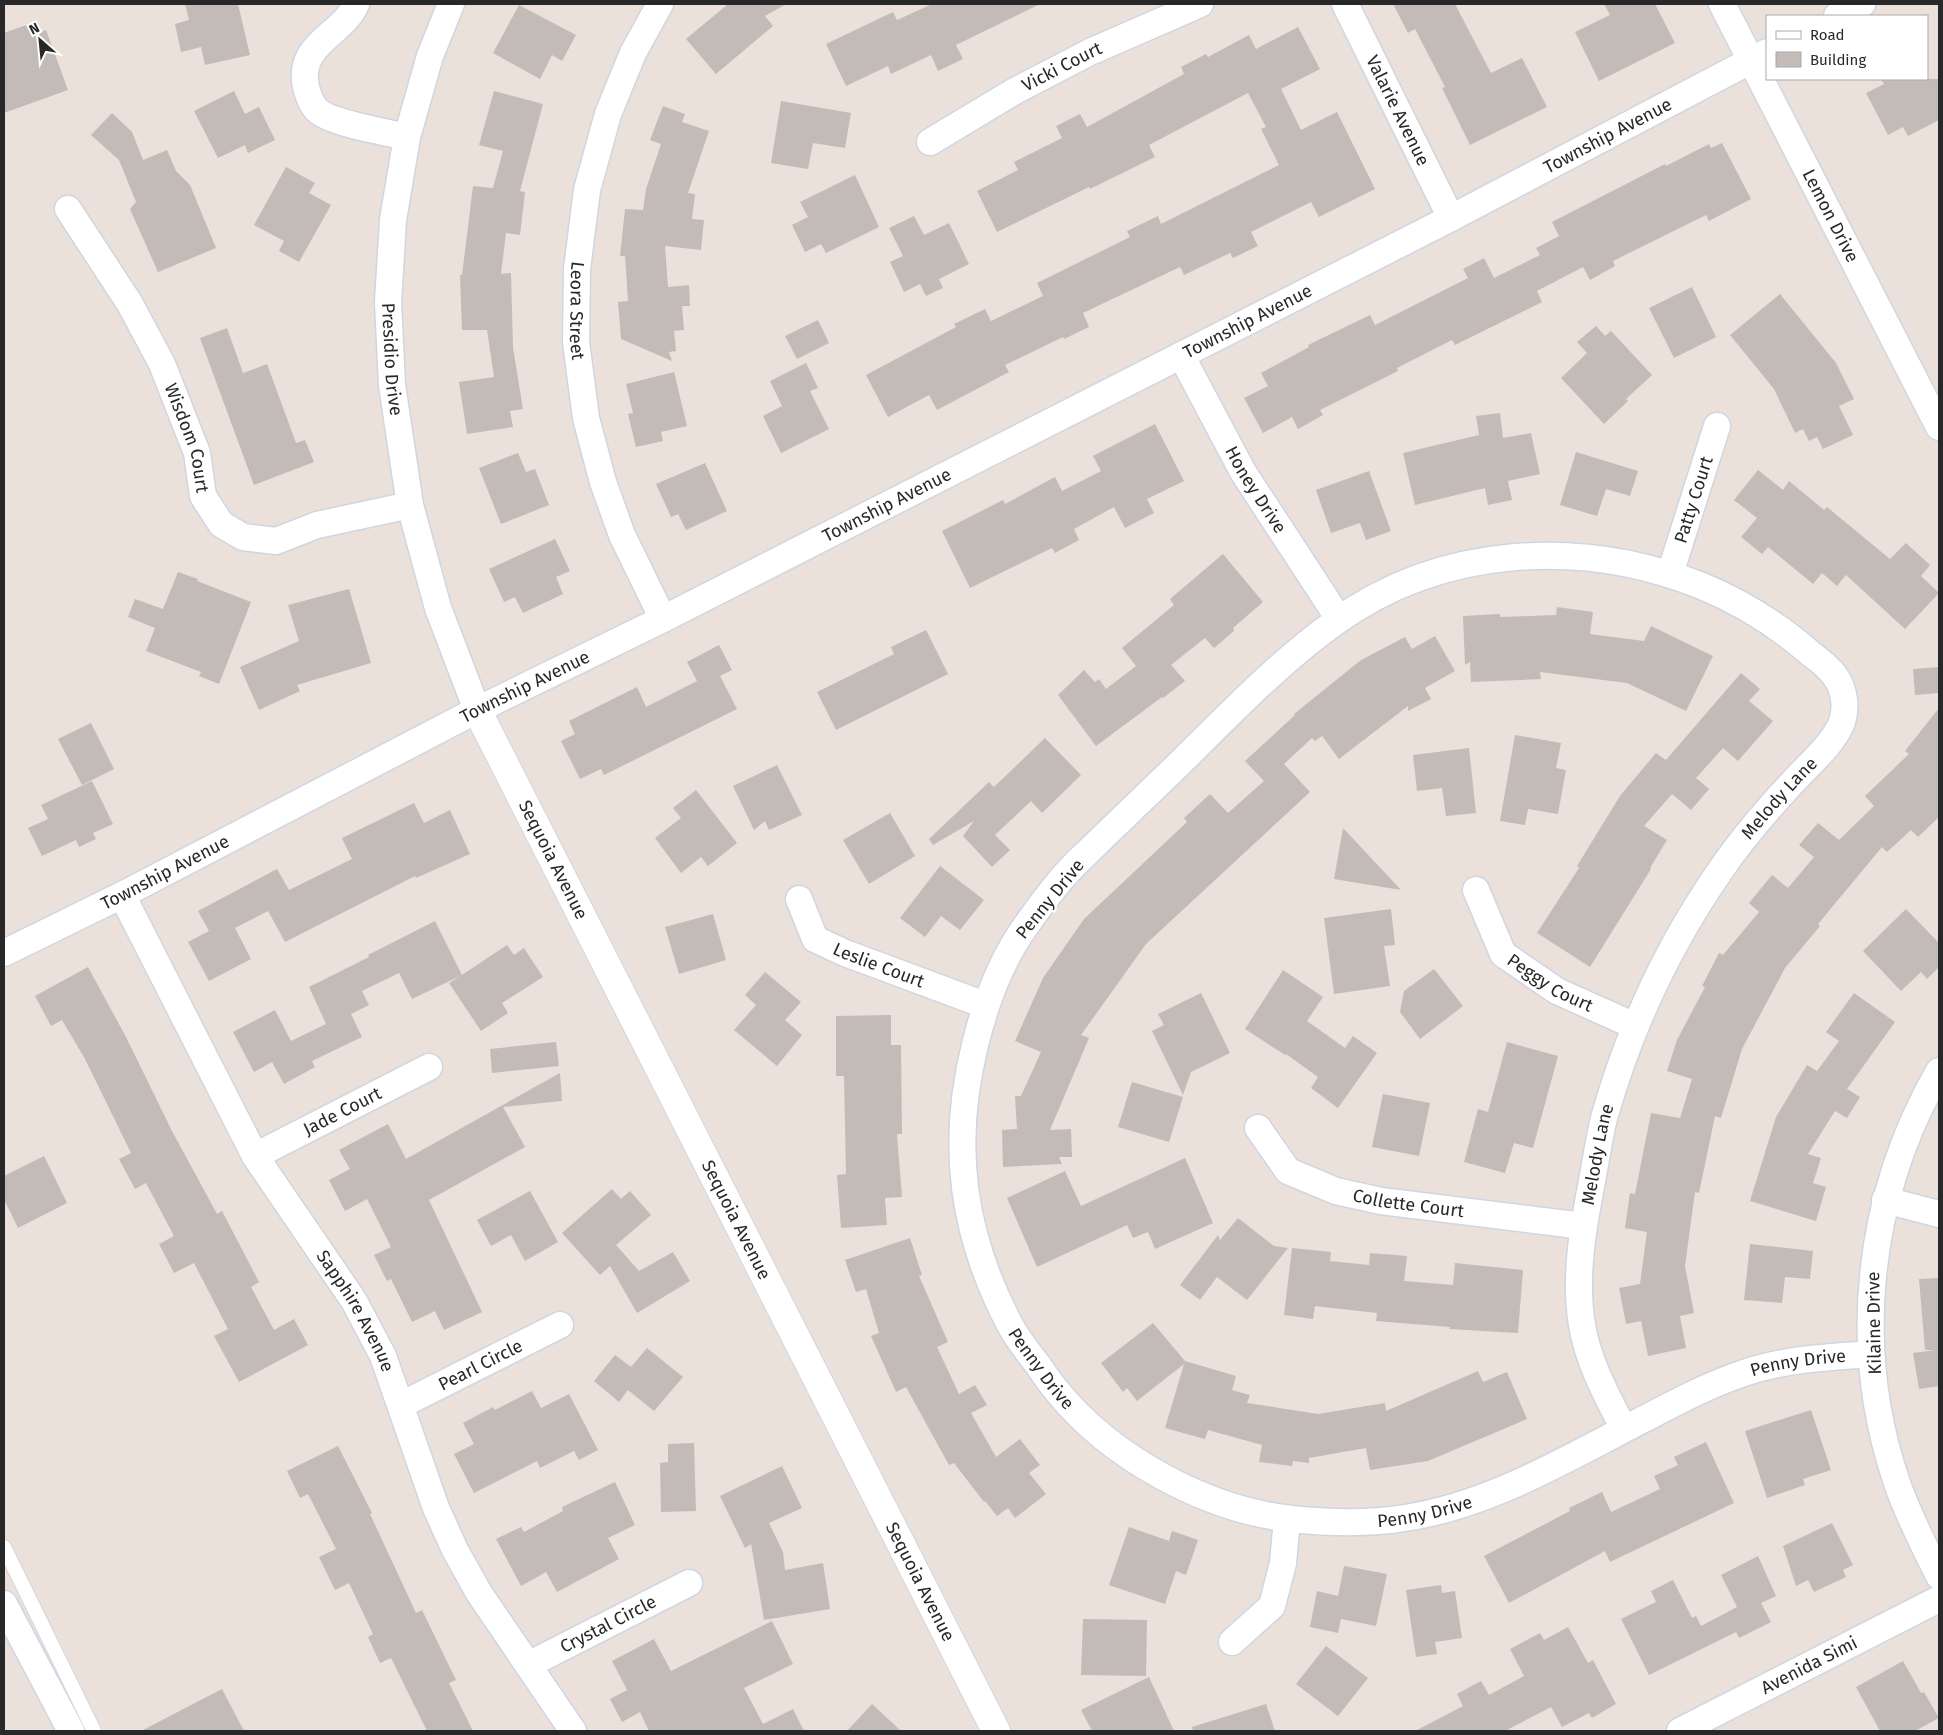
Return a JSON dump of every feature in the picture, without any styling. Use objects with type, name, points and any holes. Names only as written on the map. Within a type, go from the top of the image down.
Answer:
[{"type":"street","points":[[356,4],[340,26],[314,49],[307,61],[305,73],[306,86],[310,98],[317,110],[335,120],[407,137]]},
{"type":"street","name":"Presidio Drive","points":[[451,4],[430,56],[407,137],[393,220],[388,302],[392,384],[410,505],[438,608],[477,710]]},
{"type":"street","name":"Leora Street","points":[[660,4],[633,54],[608,114],[587,190],[577,269],[576,342],[586,418],[603,482],[622,535],[663,619]]},
{"type":"street","name":"Vicki Court","points":[[930,142],[1015,92],[1090,52],[1200,4]]},
{"type":"street","name":"Valarie Avenue","points":[[1344,4],[1451,218]]},
{"type":"street","name":"Lemon Drive","points":[[1722,4],[1759,56],[1766,70]]},
{"type":"street","points":[[1839,15],[1862,4]]},
{"type":"street","name":"Township Avenue","points":[[4,953],[122,895],[477,710],[663,619],[1451,218],[1759,56]]},
{"type":"street","name":"Lemon Drive","points":[[1771,80],[1939,427]]},
{"type":"street","name":"Wisdom Court","points":[[68,209],[130,304],[162,364],[197,453],[203,496],[221,524],[243,537],[276,541],[317,525],[410,505]]},
{"type":"street","name":"Honey Drive","points":[[1181,355],[1243,472],[1339,619]]},
{"type":"street","name":"Patty Court","points":[[1670,574],[1717,426]]},
{"type":"street","name":"Melody Lane","points":[[1339,619],[1377,597],[1416,580],[1459,566],[1501,558],[1548,555],[1590,557],[1670,574],[1730,597],[1784,630],[1832,672],[1842,688],[1845,706],[1841,724],[1831,740],[1771,805],[1723,866],[1678,937],[1635,1026],[1603,1122],[1583,1226],[1578,1280],[1582,1328],[1597,1376],[1624,1429]]},
{"type":"street","name":"Penny Drive","points":[[1339,619],[1285,662],[1066,874],[1019,935],[985,1005],[965,1084],[961,1130],[962,1172],[968,1214],[981,1260],[1013,1330],[1059,1394],[1092,1427],[1130,1456],[1172,1482],[1208,1498],[1246,1510],[1287,1519],[1364,1523],[1403,1519],[1446,1510],[1510,1487],[1709,1386],[1752,1370],[1799,1359],[1871,1354]]},
{"type":"street","name":"Sequoia Avenue","points":[[477,710],[996,1731]]},
{"type":"street","name":"Peggy Court","points":[[1476,890],[1503,954],[1557,991],[1635,1026]]},
{"type":"street","name":"Sapphire Avenue","points":[[122,895],[256,1156],[354,1301],[382,1356],[401,1405],[436,1508],[454,1550],[478,1593],[574,1731]]},
{"type":"street","name":"Leslie Court","points":[[799,899],[815,939],[845,953],[985,1005]]},
{"type":"street","name":"Jade Court","points":[[256,1156],[428,1067]]},
{"type":"street","name":"Kilaine Drive","points":[[1939,1071],[1922,1100],[1899,1156],[1885,1200],[1872,1272],[1871,1354],[1880,1421],[1897,1483],[1915,1529],[1939,1576]]},
{"type":"street","name":"Collette Court","points":[[1258,1128],[1288,1172],[1336,1191],[1381,1201],[1583,1226]]},
{"type":"street","points":[[1885,1200],[1939,1214]]},
{"type":"street","name":"Pearl Circle","points":[[401,1405],[560,1324]]},
{"type":"street","points":[[1232,1642],[1272,1606],[1283,1563],[1287,1519]]},
{"type":"street","name":"Crystal Circle","points":[[528,1665],[690,1583]]},
{"type":"street","name":"Avenida Simi","points":[[1686,1730],[1939,1599]]},
{"type":"street","points":[[4,1604],[71,1731]]},
{"type":"lane","points":[[4,1547],[94,1731]]},
{"type":"building","points":[[185,4],[238,4],[250,55],[205,65],[201,47],[181,52],[175,24],[189,20]]},
{"type":"building","points":[[728,4],[786,4],[765,16],[773,26],[716,74],[686,39]]},
{"type":"building","points":[[932,4],[1040,4],[956,45],[963,59],[938,71],[931,55],[891,74],[888,66],[846,86],[826,44],[893,12],[897,20]]},
{"type":"building","points":[[1393,4],[1455,4],[1491,73],[1522,58],[1547,107],[1470,145],[1442,88],[1445,87],[1415,29],[1408,33]]},
{"type":"building","points":[[1604,4],[1655,4],[1675,43],[1599,81],[1575,32],[1610,15]]},
{"type":"building","points":[[519,5],[576,35],[562,61],[552,55],[540,79],[493,53]]},
{"type":"building","points":[[32,23],[36,34],[46,30],[68,90],[4,113],[4,33]]},
{"type":"building","points":[[1298,27],[1320,69],[1281,89],[1301,130],[1337,112],[1375,189],[1319,217],[1311,202],[1251,232],[1258,246],[1233,258],[1230,253],[1184,275],[1180,267],[1083,313],[1089,327],[1064,339],[1063,337],[1005,365],[1009,372],[937,410],[929,395],[888,417],[866,375],[956,327],[954,324],[985,309],[991,321],[1043,296],[1037,283],[1130,237],[1127,231],[1158,216],[1161,224],[1279,165],[1261,129],[1266,127],[1248,93],[1149,145],[1155,157],[997,232],[977,191],[1018,170],[1014,162],[1062,138],[1056,126],[1080,114],[1087,127],[1184,74],[1181,67],[1206,54],[1208,57],[1249,35],[1256,49]]},
{"type":"building","points":[[1939,79],[1939,120],[1908,136],[1903,127],[1888,135],[1866,93],[1884,84],[1882,80]]},
{"type":"building","points":[[234,91],[245,114],[259,107],[275,140],[248,153],[245,145],[218,158],[194,111]]},
{"type":"building","points":[[494,91],[543,104],[520,191],[525,192],[520,235],[506,233],[501,274],[511,273],[513,348],[523,409],[510,411],[513,427],[467,434],[459,382],[494,377],[487,330],[462,330],[460,275],[462,275],[473,186],[493,188],[503,151],[479,145]]},
{"type":"building","points":[[781,101],[851,113],[845,148],[813,143],[808,169],[771,163]]},
{"type":"building","points":[[663,106],[685,114],[682,122],[709,131],[688,193],[695,194],[692,219],[704,220],[701,250],[665,246],[668,287],[689,285],[690,306],[682,306],[684,330],[674,331],[676,351],[669,352],[672,361],[621,339],[618,302],[628,301],[625,256],[620,256],[625,209],[643,210],[646,189],[661,144],[650,140]]},
{"type":"building","points":[[112,113],[132,132],[143,160],[167,150],[176,171],[190,185],[216,248],[158,272],[130,209],[136,202],[119,160],[91,135]]},
{"type":"building","points":[[1722,143],[1751,199],[1709,221],[1706,215],[1613,261],[1615,266],[1590,280],[1583,267],[1537,291],[1542,302],[1455,345],[1452,340],[1397,368],[1398,371],[1320,410],[1323,415],[1298,429],[1292,417],[1263,433],[1244,398],[1268,386],[1261,373],[1309,347],[1308,345],[1370,315],[1375,325],[1468,278],[1463,269],[1484,258],[1494,278],[1540,255],[1536,248],[1559,236],[1552,222],[1665,164],[1666,166],[1709,144],[1711,148]]},
{"type":"building","points":[[286,167],[315,183],[309,193],[331,205],[299,262],[279,251],[284,241],[254,225]]},
{"type":"building","points":[[855,175],[879,227],[826,253],[821,244],[805,252],[792,225],[808,217],[800,202]]},
{"type":"building","points":[[914,216],[924,235],[949,223],[969,264],[939,279],[943,288],[926,296],[920,284],[904,292],[890,262],[903,256],[889,228]]},
{"type":"building","points":[[1692,287],[1716,337],[1674,358],[1649,308]]},
{"type":"building","points":[[1780,294],[1836,363],[1854,399],[1839,406],[1853,435],[1823,449],[1817,437],[1809,441],[1803,429],[1795,433],[1774,389],[1730,335]]},
{"type":"building","points":[[818,320],[829,343],[797,359],[785,336]]},
{"type":"building","points":[[1596,326],[1605,336],[1611,331],[1652,375],[1626,399],[1628,401],[1604,424],[1561,378],[1587,353],[1577,342]]},
{"type":"building","points":[[227,328],[243,373],[267,364],[296,443],[305,440],[314,462],[254,485],[200,338]]},
{"type":"building","points":[[806,363],[818,388],[810,391],[829,429],[781,453],[763,416],[782,406],[770,381]]},
{"type":"building","points":[[674,372],[687,426],[661,432],[663,441],[636,447],[628,414],[633,413],[626,384]]},
{"type":"building","points":[[1500,413],[1503,438],[1531,433],[1540,474],[1508,481],[1512,500],[1488,505],[1485,488],[1415,505],[1403,453],[1479,435],[1476,416]]},
{"type":"building","points":[[1155,424],[1184,481],[1147,499],[1154,513],[1125,528],[1114,507],[1074,529],[1079,540],[1055,553],[1052,548],[970,588],[942,531],[1003,500],[1005,504],[1055,477],[1062,491],[1101,471],[1093,456]]},
{"type":"building","points":[[1576,452],[1638,471],[1630,496],[1606,489],[1597,516],[1560,505]]},
{"type":"building","points":[[518,453],[526,472],[535,469],[549,505],[501,524],[479,468]]},
{"type":"building","points":[[705,463],[727,511],[686,530],[678,514],[671,517],[656,484]]},
{"type":"building","points":[[1758,470],[1783,490],[1789,481],[1824,510],[1827,507],[1890,559],[1906,543],[1930,565],[1921,576],[1939,593],[1905,629],[1846,575],[1837,586],[1822,573],[1813,584],[1768,547],[1762,554],[1741,537],[1757,518],[1734,500]]},
{"type":"building","points":[[1369,471],[1391,531],[1366,540],[1360,523],[1331,533],[1316,490]]},
{"type":"building","points":[[555,539],[570,571],[556,577],[563,594],[523,613],[515,597],[504,602],[489,569]]},
{"type":"building","points":[[1223,554],[1263,602],[1233,628],[1234,631],[1214,648],[1205,638],[1171,665],[1185,681],[1096,746],[1058,695],[1084,670],[1095,682],[1099,679],[1106,689],[1136,666],[1122,648],[1174,605],[1170,599]]},
{"type":"building","points":[[178,572],[251,602],[219,684],[199,676],[201,672],[146,651],[155,628],[128,617],[135,599],[163,609]]},
{"type":"building","points":[[349,589],[371,663],[297,685],[300,691],[259,710],[240,667],[299,641],[288,605]]},
{"type":"building","points":[[1557,607],[1593,612],[1590,634],[1644,641],[1651,626],[1713,656],[1686,711],[1627,683],[1540,672],[1541,679],[1471,682],[1470,662],[1465,665],[1463,616],[1500,614],[1500,617],[1556,615]]},
{"type":"building","points":[[926,630],[948,674],[836,730],[817,692],[894,654],[891,647]]},
{"type":"building","points":[[1435,636],[1455,671],[1425,688],[1431,699],[1408,711],[1408,706],[1339,759],[1322,736],[1315,741],[1312,738],[1284,764],[1310,792],[1146,944],[1081,1035],[1089,1038],[1050,1130],[1071,1129],[1072,1157],[1059,1157],[1062,1164],[1003,1167],[1002,1130],[1017,1129],[1015,1096],[1021,1096],[1041,1052],[1015,1041],[1043,978],[1084,919],[1187,822],[1184,818],[1210,794],[1228,813],[1264,781],[1245,761],[1294,714],[1361,660],[1405,637],[1412,649]]},
{"type":"building","points":[[719,645],[732,670],[720,676],[737,709],[604,775],[601,769],[580,779],[561,741],[575,734],[569,721],[637,687],[646,707],[697,681],[687,662]]},
{"type":"building","points":[[1939,667],[1939,693],[1915,695],[1913,669]]},
{"type":"building","points":[[1741,673],[1760,689],[1749,701],[1773,721],[1738,761],[1723,748],[1696,778],[1709,789],[1691,810],[1672,794],[1644,826],[1667,840],[1590,967],[1537,933],[1579,868],[1577,866],[1620,796],[1656,753],[1666,760]]},
{"type":"building","points":[[1939,708],[1939,817],[1918,837],[1911,830],[1887,852],[1882,847],[1818,924],[1820,926],[1785,968],[1742,1049],[1721,1118],[1715,1116],[1699,1193],[1695,1192],[1685,1266],[1694,1313],[1680,1316],[1686,1348],[1648,1356],[1641,1321],[1626,1324],[1619,1288],[1640,1284],[1647,1232],[1625,1228],[1630,1193],[1635,1194],[1651,1113],[1680,1118],[1692,1079],[1667,1071],[1677,1040],[1705,987],[1702,986],[1719,953],[1723,955],[1759,912],[1749,903],[1772,875],[1788,888],[1814,857],[1799,845],[1818,823],[1839,840],[1874,806],[1865,796],[1909,754],[1905,751]]},
{"type":"building","points":[[91,723],[114,769],[82,785],[58,739]]},
{"type":"building","points":[[1515,735],[1561,743],[1556,768],[1566,770],[1558,814],[1528,809],[1525,825],[1500,821]]},
{"type":"building","points":[[1045,738],[1081,775],[1042,813],[1031,801],[995,835],[1010,850],[992,867],[963,836],[974,821],[933,845],[929,839],[989,782],[994,787]]},
{"type":"building","points":[[1469,748],[1476,813],[1446,816],[1442,788],[1417,791],[1413,755]]},
{"type":"building","points":[[777,765],[802,815],[769,830],[765,821],[754,830],[733,786]]},
{"type":"building","points":[[92,781],[113,824],[93,833],[96,839],[79,847],[76,840],[42,856],[28,828],[48,819],[41,805]]},
{"type":"building","points":[[696,790],[737,843],[708,866],[701,857],[681,873],[655,838],[681,818],[673,808]]},
{"type":"building","points":[[414,803],[424,823],[450,810],[470,854],[416,878],[415,876],[285,942],[268,911],[235,928],[251,959],[209,981],[188,942],[209,931],[198,911],[277,869],[289,890],[352,859],[342,838]]},
{"type":"building","points":[[890,813],[915,856],[869,884],[843,840]]},
{"type":"building","points":[[1343,828],[1401,890],[1334,879]]},
{"type":"building","points":[[940,866],[984,900],[960,930],[941,916],[925,937],[900,918]]},
{"type":"building","points":[[1391,909],[1395,945],[1384,946],[1390,986],[1334,994],[1324,918]]},
{"type":"building","points":[[1906,909],[1939,943],[1939,967],[1927,979],[1921,972],[1901,991],[1863,951]]},
{"type":"building","points":[[713,914],[726,960],[679,974],[665,927]]},
{"type":"building","points":[[435,921],[462,975],[507,945],[514,955],[524,948],[543,977],[502,1003],[508,1013],[481,1031],[449,983],[460,976],[412,999],[399,973],[362,991],[369,1005],[351,1014],[362,1037],[312,1061],[315,1067],[284,1084],[272,1062],[254,1072],[233,1032],[275,1010],[291,1041],[326,1024],[309,987]]},
{"type":"building","points":[[88,967],[217,1214],[222,1211],[259,1282],[251,1287],[274,1330],[294,1319],[308,1345],[239,1382],[214,1336],[228,1329],[194,1263],[174,1273],[159,1244],[174,1236],[146,1183],[135,1189],[119,1159],[131,1153],[85,1059],[62,1020],[51,1026],[35,996]]},
{"type":"building","points":[[1434,969],[1463,1006],[1420,1039],[1400,1012],[1404,991]]},
{"type":"building","points":[[1283,970],[1323,997],[1307,1021],[1345,1048],[1353,1036],[1377,1053],[1338,1108],[1311,1088],[1318,1077],[1286,1054],[1245,1029]]},
{"type":"building","points":[[765,972],[801,1002],[785,1020],[802,1035],[777,1066],[734,1030],[756,1005],[745,995]]},
{"type":"building","points":[[1201,993],[1230,1053],[1191,1072],[1183,1095],[1152,1031],[1164,1025],[1158,1014]]},
{"type":"building","points":[[1854,993],[1895,1022],[1847,1089],[1860,1097],[1847,1118],[1835,1111],[1808,1154],[1821,1158],[1813,1183],[1826,1187],[1816,1221],[1750,1201],[1776,1117],[1807,1065],[1817,1071],[1839,1041],[1826,1032]]},
{"type":"building","points":[[891,1015],[891,1045],[901,1045],[902,1134],[897,1134],[902,1197],[885,1198],[887,1225],[841,1228],[837,1175],[846,1174],[844,1076],[836,1076],[836,1016]]},
{"type":"building","points":[[556,1042],[559,1066],[492,1073],[490,1049]]},
{"type":"building","points":[[1507,1042],[1558,1056],[1533,1148],[1514,1143],[1505,1173],[1464,1162],[1478,1109],[1488,1112]]},
{"type":"building","points":[[560,1073],[562,1101],[503,1107],[525,1147],[429,1200],[482,1312],[444,1330],[435,1311],[412,1322],[391,1279],[387,1281],[374,1255],[391,1247],[367,1199],[345,1211],[329,1180],[350,1169],[339,1150],[388,1124],[406,1159]]},
{"type":"building","points":[[1132,1082],[1183,1097],[1169,1142],[1118,1127]]},
{"type":"building","points":[[1383,1094],[1430,1103],[1419,1156],[1372,1147]]},
{"type":"building","points":[[44,1156],[67,1203],[18,1228],[4,1199],[4,1176]]},
{"type":"building","points":[[1185,1158],[1213,1223],[1155,1249],[1148,1232],[1133,1238],[1127,1225],[1037,1267],[1007,1198],[1065,1171],[1081,1206]]},
{"type":"building","points":[[612,1189],[621,1199],[630,1191],[651,1215],[616,1245],[639,1271],[673,1252],[690,1281],[637,1313],[610,1266],[600,1275],[562,1233]]},
{"type":"building","points":[[530,1191],[558,1242],[525,1261],[511,1235],[491,1246],[477,1220]]},
{"type":"building","points":[[1238,1218],[1274,1246],[1288,1248],[1247,1300],[1217,1277],[1200,1300],[1180,1285],[1218,1235],[1220,1240]]},
{"type":"building","points":[[910,1238],[922,1275],[919,1276],[948,1342],[937,1347],[959,1394],[975,1385],[987,1405],[971,1413],[996,1457],[1020,1439],[1040,1465],[1029,1473],[1046,1494],[1015,1518],[1008,1508],[997,1516],[954,1463],[949,1465],[906,1387],[896,1392],[871,1336],[879,1333],[866,1289],[856,1292],[845,1260]]},
{"type":"building","points":[[1750,1244],[1813,1251],[1810,1279],[1785,1277],[1782,1303],[1744,1300]]},
{"type":"building","points":[[1292,1248],[1331,1252],[1330,1261],[1369,1265],[1370,1253],[1407,1256],[1404,1281],[1453,1285],[1455,1263],[1523,1270],[1518,1333],[1449,1329],[1450,1327],[1376,1321],[1377,1313],[1315,1306],[1313,1319],[1284,1315]]},
{"type":"building","points":[[1939,1278],[1939,1386],[1919,1389],[1913,1353],[1936,1350],[1925,1350],[1919,1279]]},
{"type":"building","points":[[1153,1323],[1185,1361],[1236,1376],[1232,1390],[1250,1395],[1247,1403],[1318,1414],[1385,1403],[1386,1411],[1478,1371],[1483,1382],[1507,1372],[1527,1419],[1428,1461],[1370,1470],[1366,1448],[1309,1458],[1309,1463],[1293,1461],[1292,1466],[1259,1462],[1262,1445],[1208,1430],[1205,1439],[1165,1428],[1184,1364],[1137,1401],[1127,1388],[1123,1392],[1101,1363]]},
{"type":"building","points":[[647,1348],[683,1377],[654,1411],[628,1390],[619,1402],[594,1381],[615,1355],[631,1367]]},
{"type":"building","points":[[532,1391],[541,1408],[569,1394],[598,1450],[579,1460],[574,1451],[540,1468],[537,1461],[474,1493],[454,1454],[474,1444],[463,1423],[493,1407],[495,1410]]},
{"type":"building","points":[[1811,1410],[1831,1470],[1803,1479],[1805,1485],[1767,1498],[1745,1431]]},
{"type":"building","points":[[1706,1442],[1734,1503],[1610,1562],[1605,1551],[1509,1603],[1484,1556],[1570,1511],[1569,1508],[1602,1492],[1611,1512],[1660,1489],[1654,1476],[1678,1465],[1674,1457]]},
{"type":"building","points":[[694,1443],[696,1511],[661,1512],[660,1463],[668,1462],[668,1444]]},
{"type":"building","points":[[338,1446],[372,1513],[370,1514],[416,1613],[422,1610],[456,1680],[449,1683],[473,1731],[427,1731],[391,1658],[380,1663],[368,1637],[373,1634],[349,1583],[335,1590],[319,1557],[336,1549],[308,1494],[300,1498],[287,1471]]},
{"type":"building","points":[[782,1466],[802,1508],[769,1523],[783,1552],[785,1570],[823,1563],[830,1609],[764,1620],[751,1544],[745,1548],[720,1496]]},
{"type":"building","points":[[615,1482],[635,1525],[608,1538],[619,1559],[557,1592],[546,1572],[521,1586],[496,1539],[521,1527],[524,1532],[563,1511],[562,1507]]},
{"type":"building","points":[[1832,1523],[1853,1565],[1843,1570],[1846,1577],[1814,1592],[1808,1580],[1796,1586],[1783,1546]]},
{"type":"building","points":[[1129,1527],[1169,1541],[1172,1531],[1198,1540],[1186,1575],[1176,1571],[1165,1604],[1109,1585]]},
{"type":"building","points":[[1758,1556],[1776,1596],[1761,1603],[1771,1622],[1739,1638],[1736,1632],[1649,1675],[1621,1619],[1656,1602],[1651,1591],[1673,1580],[1692,1618],[1696,1616],[1701,1626],[1737,1607],[1721,1575]]},
{"type":"building","points":[[1344,1566],[1387,1574],[1376,1626],[1341,1619],[1338,1633],[1310,1627],[1317,1591],[1338,1596]]},
{"type":"building","points":[[1441,1585],[1442,1593],[1455,1591],[1462,1638],[1435,1642],[1437,1654],[1416,1657],[1406,1590]]},
{"type":"building","points":[[1083,1619],[1147,1620],[1146,1676],[1081,1675]]},
{"type":"building","points":[[772,1621],[793,1664],[744,1688],[763,1724],[793,1709],[804,1731],[649,1731],[640,1712],[622,1722],[610,1699],[627,1690],[612,1661],[654,1639],[671,1671]]},
{"type":"building","points":[[1568,1627],[1588,1663],[1593,1660],[1616,1704],[1592,1718],[1589,1713],[1562,1727],[1551,1707],[1505,1731],[1415,1731],[1463,1706],[1457,1694],[1481,1681],[1489,1695],[1524,1676],[1510,1649],[1540,1633],[1544,1640]]},
{"type":"building","points":[[1326,1646],[1368,1678],[1338,1716],[1296,1684]]},
{"type":"building","points":[[1903,1661],[1921,1693],[1924,1692],[1939,1718],[1915,1731],[1880,1731],[1856,1687]]},
{"type":"building","points":[[1149,1677],[1174,1731],[1092,1731],[1081,1710]]},
{"type":"building","points":[[222,1689],[244,1731],[141,1731]]},
{"type":"building","points":[[872,1704],[901,1731],[847,1731]]},
{"type":"building","points":[[1266,1704],[1275,1731],[1193,1731],[1192,1727]]}]
